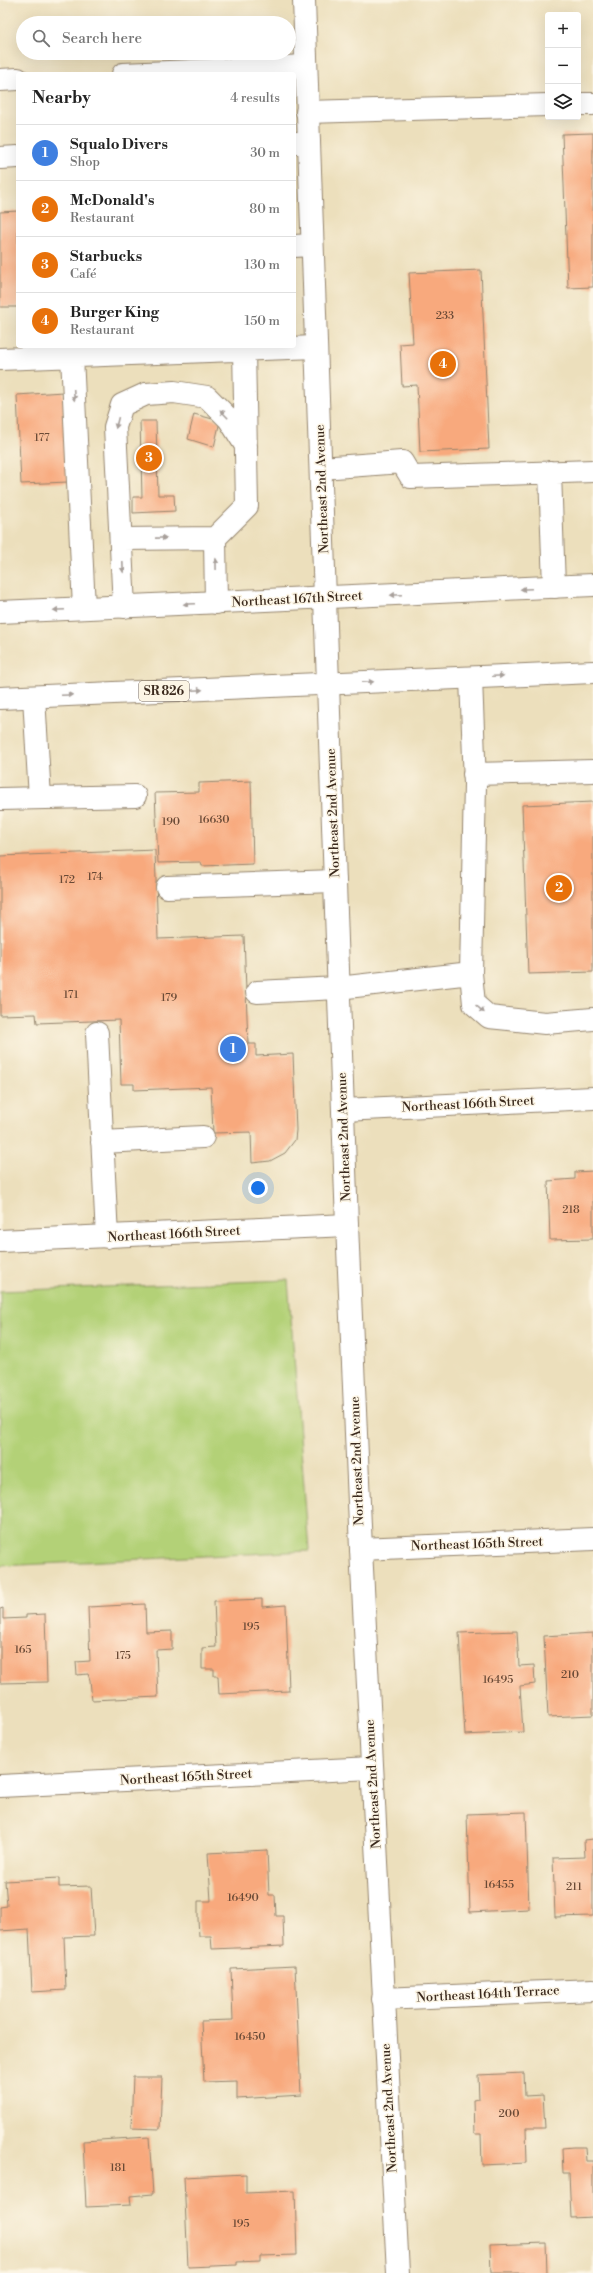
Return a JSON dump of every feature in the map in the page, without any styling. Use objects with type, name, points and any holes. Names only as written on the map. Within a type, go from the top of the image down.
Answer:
[{"type":"street","name":"Northeast 2nd Avenue","points":[[304,0],[307,112],[301,143],[303,246],[316,347],[347,1225],[361,1549],[398,2273]]},
{"type":"street","points":[[198,72],[306,66]]},
{"type":"street","points":[[0,80],[16,79]]},
{"type":"street","points":[[581,104],[593,104]]},
{"type":"street","points":[[307,112],[545,105]]},
{"type":"street","points":[[0,158],[16,158]]},
{"type":"street","points":[[296,348],[316,347]]},
{"type":"street","points":[[0,359],[280,348]]},
{"type":"street","points":[[122,539],[215,538],[247,506],[244,349]]},
{"type":"street","points":[[72,356],[84,608]]},
{"type":"street","points":[[124,607],[122,539],[115,427],[122,405],[146,394],[174,392],[207,397],[229,419],[246,446]]},
{"type":"street","points":[[321,468],[402,462],[412,477],[593,471]]},
{"type":"street","points":[[550,472],[554,587]]},
{"type":"street","points":[[215,538],[216,603]]},
{"type":"street","name":"Northeast 167th Street","points":[[0,612],[593,585]]},
{"type":"street","name":"SR 826","points":[[0,698],[593,672]]},
{"type":"street","points":[[471,678],[474,774],[470,973],[474,1004],[489,1017],[545,1023],[593,1020]]},
{"type":"street","points":[[34,697],[40,798]]},
{"type":"street","points":[[474,774],[593,771]]},
{"type":"street","points":[[0,799],[135,796]]},
{"type":"street","points":[[167,887],[335,882]]},
{"type":"street","points":[[257,992],[338,988],[470,973]]},
{"type":"street","points":[[97,1033],[107,1237]]},
{"type":"street","name":"Northeast 166th Street","points":[[343,1110],[593,1098]]},
{"type":"street","points":[[102,1142],[203,1137]]},
{"type":"street","name":"Northeast 166th Street","points":[[0,1241],[347,1225]]},
{"type":"street","name":"Northeast 165th Street","points":[[361,1549],[593,1539]]},
{"type":"street","name":"Northeast 165th Street","points":[[0,1786],[372,1768]]},
{"type":"street","name":"Northeast 164th Terrace","points":[[383,1999],[593,1990]]},
{"type":"green space","points":[[288,1280],[309,1551],[0,1566],[0,1291]]},
{"type":"building","points":[[593,133],[593,287],[568,288],[562,134]]},
{"type":"building","points":[[16,211],[16,307],[0,307],[0,212]]},
{"type":"building","points":[[481,270],[489,449],[420,452],[417,385],[402,386],[400,344],[413,343],[409,273]]},
{"type":"building","points":[[63,392],[68,482],[21,484],[17,395]]},
{"type":"building","points":[[194,414],[220,421],[214,447],[188,439]]},
{"type":"building","points":[[140,421],[156,421],[158,495],[174,495],[175,511],[133,513],[133,497],[142,497]]},
{"type":"building","points":[[251,781],[253,864],[202,866],[201,862],[158,863],[155,793],[199,792],[199,783]]},
{"type":"building","points":[[593,802],[593,972],[528,974],[522,805]]},
{"type":"building","points":[[155,850],[158,939],[244,936],[248,1044],[256,1044],[256,1056],[293,1054],[296,1130],[295,1140],[285,1153],[270,1161],[252,1163],[251,1132],[213,1133],[211,1087],[134,1090],[134,1084],[121,1084],[119,1020],[37,1023],[36,1014],[0,1015],[0,856]]},
{"type":"building","points":[[593,1171],[593,1239],[550,1240],[548,1181],[575,1179],[575,1172]]},
{"type":"building","points":[[262,1599],[262,1607],[286,1605],[289,1691],[219,1694],[218,1676],[214,1676],[214,1669],[202,1669],[202,1648],[216,1647],[214,1601]]},
{"type":"building","points":[[145,1604],[146,1632],[172,1631],[172,1649],[156,1650],[158,1697],[92,1700],[88,1674],[77,1675],[76,1662],[90,1661],[88,1607]]},
{"type":"building","points":[[3,1608],[3,1619],[26,1618],[26,1615],[45,1614],[47,1682],[0,1683],[0,1609]]},
{"type":"building","points":[[517,1631],[519,1666],[534,1665],[535,1684],[520,1686],[523,1732],[465,1735],[459,1633]]},
{"type":"building","points":[[593,1633],[593,1715],[548,1717],[544,1636]]},
{"type":"building","points":[[526,1812],[529,1909],[470,1912],[467,1814]]},
{"type":"building","points":[[593,1839],[593,1916],[555,1917],[553,1858],[585,1857],[584,1840]]},
{"type":"building","points":[[267,1850],[269,1895],[275,1895],[276,1916],[283,1916],[284,1946],[212,1949],[211,1936],[199,1936],[198,1919],[198,1901],[211,1901],[208,1853]]},
{"type":"building","points":[[59,1878],[59,1887],[91,1886],[94,1936],[64,1937],[66,1990],[32,1992],[29,1929],[0,1931],[0,1907],[7,1906],[5,1881]]},
{"type":"building","points":[[295,1966],[301,2095],[237,2099],[237,2081],[204,2082],[201,2021],[233,2020],[231,1969]]},
{"type":"building","points":[[524,2073],[525,2096],[543,2095],[545,2128],[526,2128],[527,2163],[482,2165],[481,2134],[474,2134],[473,2100],[479,2099],[478,2075]]},
{"type":"building","points":[[133,2077],[162,2077],[160,2129],[131,2128]]},
{"type":"building","points":[[149,2137],[153,2194],[130,2196],[131,2205],[86,2207],[83,2141]]},
{"type":"building","points":[[585,2147],[586,2161],[593,2161],[593,2217],[571,2218],[569,2173],[563,2173],[562,2148]]},
{"type":"building","points":[[246,2174],[246,2193],[295,2191],[297,2255],[260,2256],[260,2261],[237,2262],[237,2265],[188,2267],[184,2177]]},
{"type":"building","points":[[546,2243],[547,2273],[491,2273],[490,2245]]},
{"type":"place","name":"Burger King","points":[[443,364]]},
{"type":"place","name":"Starbucks","points":[[149,458]]},
{"type":"place","name":"McDonald's","points":[[559,888]]},
{"type":"place","name":"Squalo Divers","points":[[233,1049]]}]
